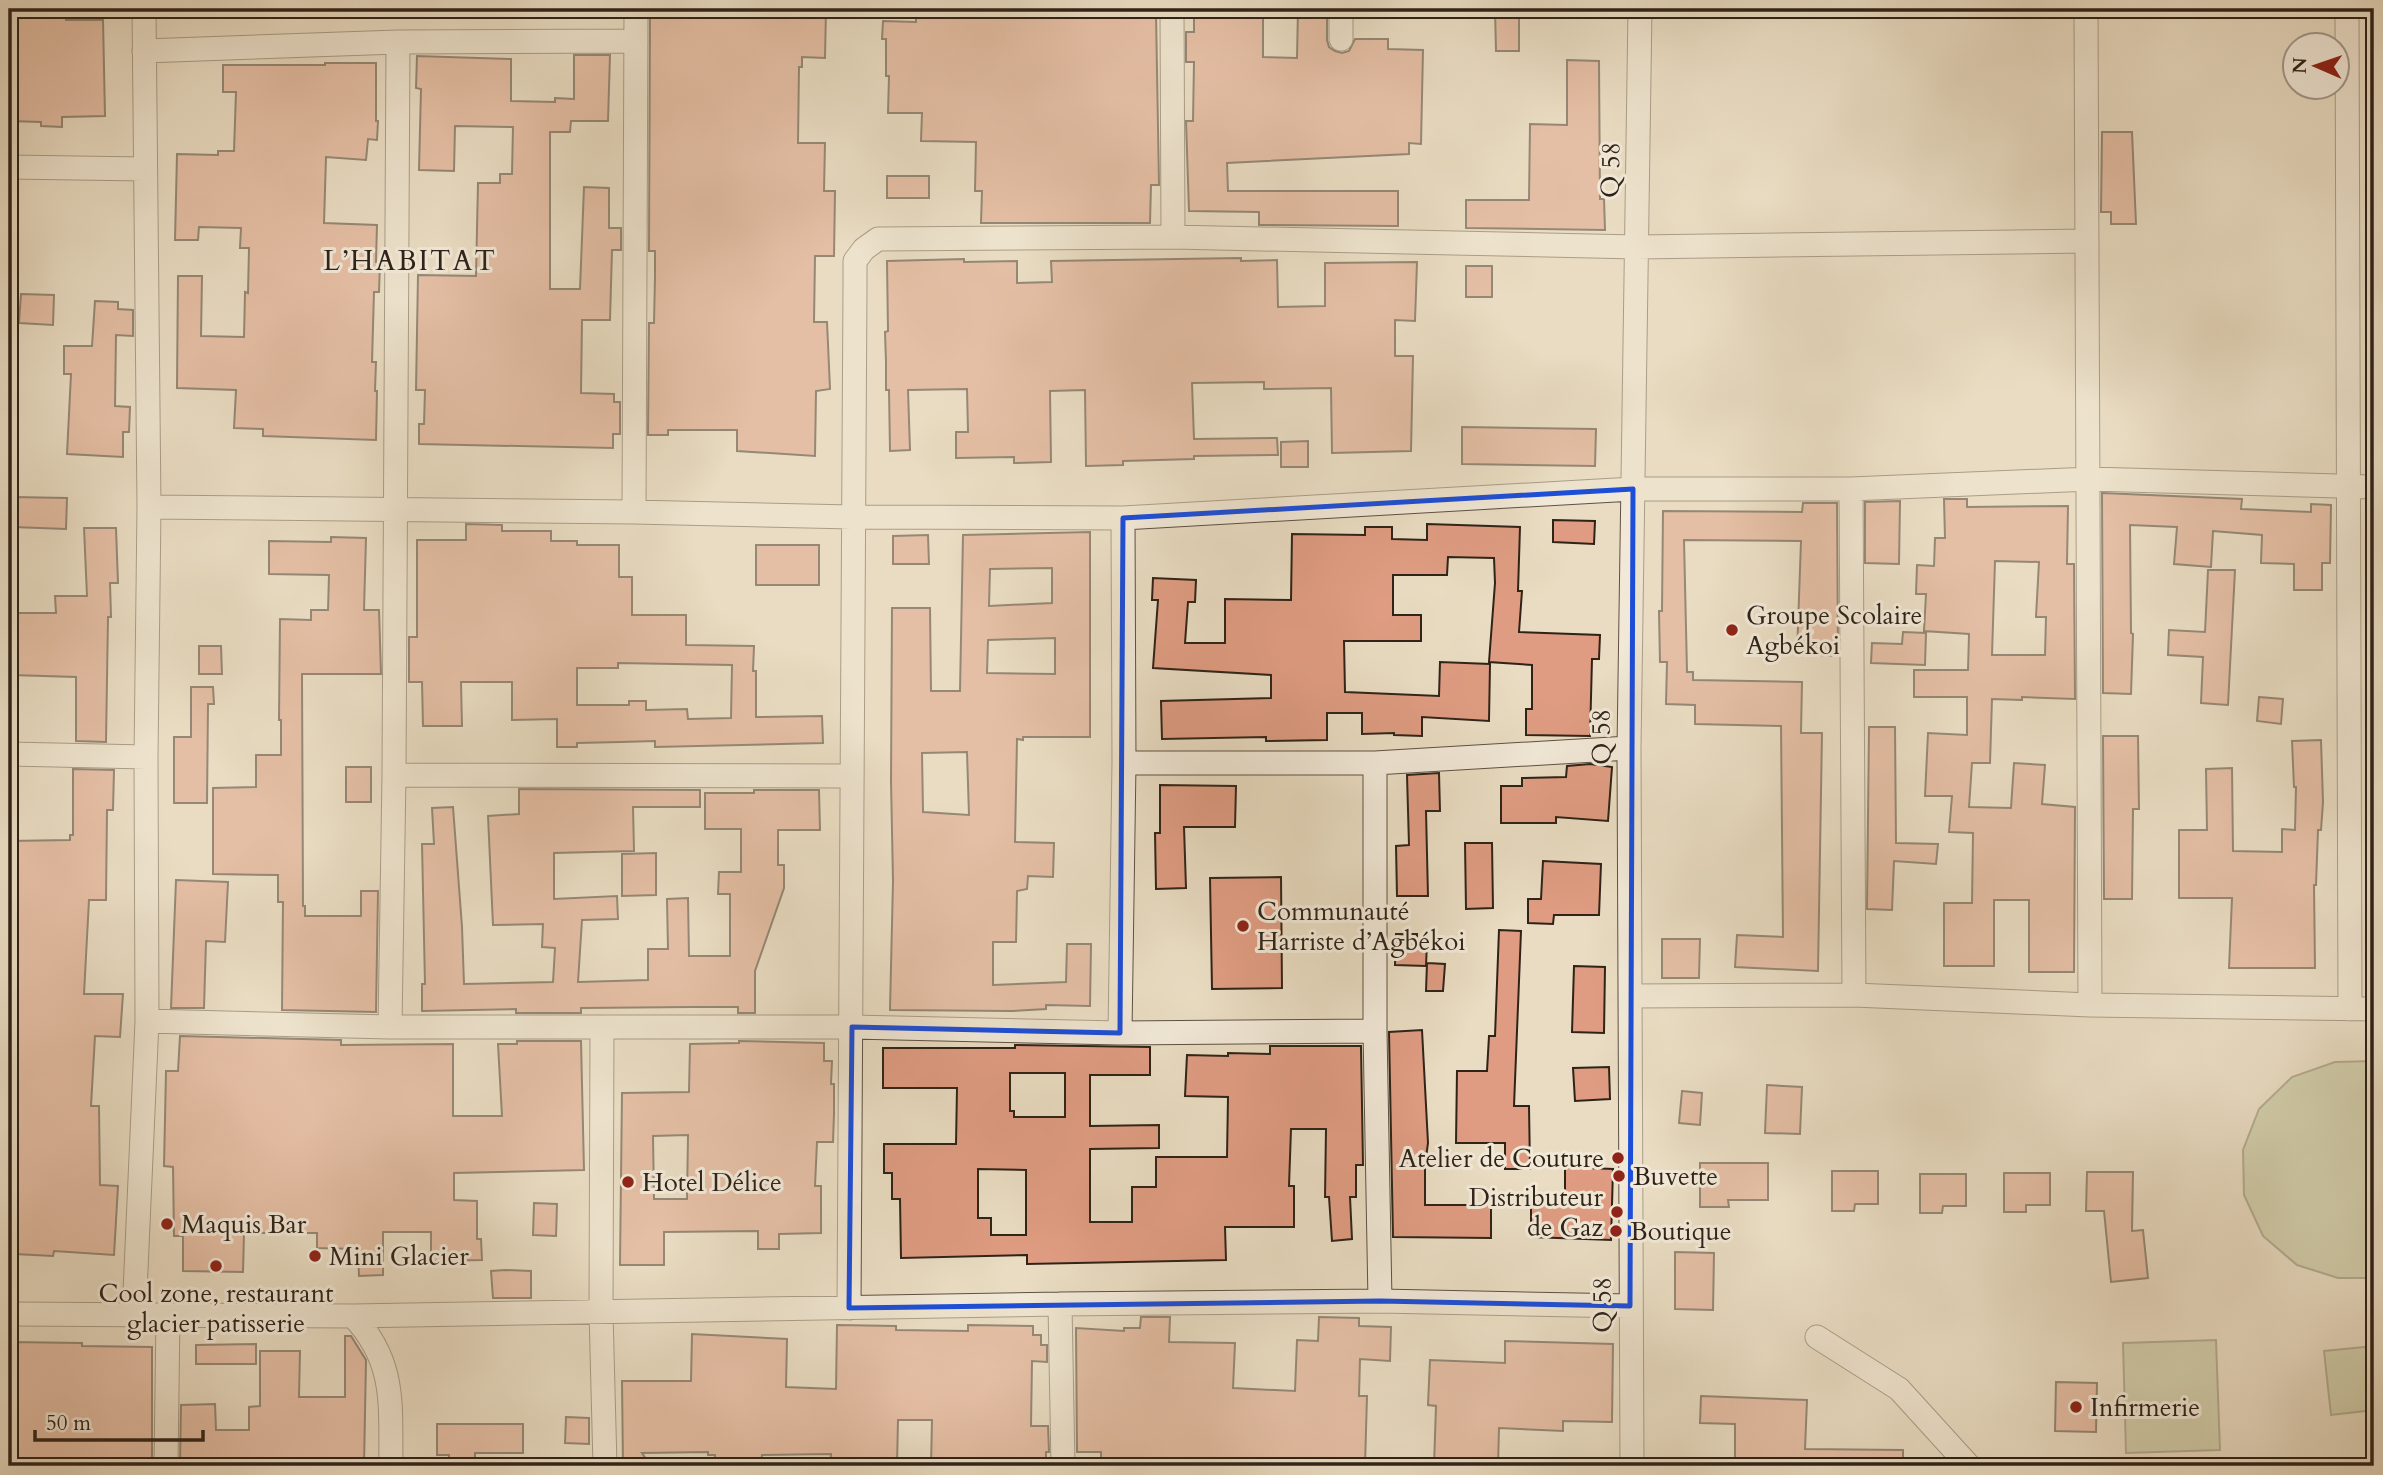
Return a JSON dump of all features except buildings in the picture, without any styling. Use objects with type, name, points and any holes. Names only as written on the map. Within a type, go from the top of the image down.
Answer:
[{"type":"street","points":[[134,1315],[148,1021],[146,757],[149,507],[144,9]]},
{"type":"street","points":[[634,512],[636,9]]},
{"type":"street","points":[[1172,9],[1173,237]]},
{"type":"street","points":[[1341,9],[1341,39]]},
{"type":"street","name":"Q 58","points":[[1632,1466],[1629,748],[1640,9]]},
{"type":"street","points":[[2087,9],[2090,1005]]},
{"type":"street","points":[[2347,9],[2350,1009]]},
{"type":"street","points":[[144,51],[398,42],[636,41]]},
{"type":"street","points":[[390,1027],[398,42]]},
{"type":"street","points":[[9,167],[145,169]]},
{"type":"street","points":[[849,1308],[855,261],[864,249],[878,239],[1173,237],[1637,247],[2086,241]]},
{"type":"street","points":[[149,507],[1123,518],[1633,489],[1851,489],[2090,479],[2374,486]]},
{"type":"street","points":[[1851,489],[1854,995]]},
{"type":"street","points":[[1121,1033],[1123,518]]},
{"type":"street","points":[[1124,763],[1375,764],[1629,748]]},
{"type":"street","points":[[9,754],[146,757]]},
{"type":"street","points":[[1375,764],[1380,1301]]},
{"type":"street","points":[[394,775],[852,776]]},
{"type":"street","points":[[1630,996],[1854,995],[2090,1005],[2374,1009]]},
{"type":"street","points":[[148,1021],[390,1027],[852,1027],[1121,1033],[1376,1031]]},
{"type":"street","points":[[602,1027],[601,1312],[605,1466]]},
{"type":"street","points":[[9,1314],[353,1316],[1380,1301],[1630,1306]]},
{"type":"street","points":[[1060,1304],[1062,1466]]},
{"type":"street","points":[[166,1466],[168,1315]]},
{"type":"street","points":[[353,1316],[368,1332],[381,1354],[388,1380],[391,1466]]},
{"type":"street","points":[[1817,1337],[1899,1389],[1969,1466]]},
{"type":"highlighted area","points":[[1633,489],[1630,1306],[1380,1301],[849,1308],[852,1027],[1120,1033],[1123,518]]},
{"type":"green space","points":[[2374,1061],[2374,1278],[2338,1278],[2297,1265],[2263,1236],[2244,1195],[2243,1150],[2259,1109],[2292,1077],[2335,1062]]},
{"type":"green space","points":[[2216,1340],[2220,1450],[2126,1453],[2123,1343]]},
{"type":"green space","points":[[2374,1346],[2374,1410],[2331,1415],[2324,1351]]},
{"type":"place","name":"Groupe Scolaire Agbékoi","points":[[1732,630]]},
{"type":"place","name":"Communauté Harriste d’Agbékoi","points":[[1243,926]]},
{"type":"place","name":"Atelier de Couture","points":[[1618,1158]]},
{"type":"place","name":"Buvette","points":[[1619,1176]]},
{"type":"place","name":"Hotel Délice","points":[[628,1182]]},
{"type":"place","name":"Distributeur de Gaz","points":[[1617,1212]]},
{"type":"place","name":"Maquis Bar","points":[[167,1224]]},
{"type":"place","name":"Boutique","points":[[1616,1231]]},
{"type":"place","name":"Mini Glacier","points":[[315,1256]]},
{"type":"place","name":"Cool zone, restaurant glacier patisserie","points":[[216,1266]]},
{"type":"place","name":"Infirmerie","points":[[2076,1407]]},
{"type":"district","name":"L’HABITAT","points":[[410,260]]}]
